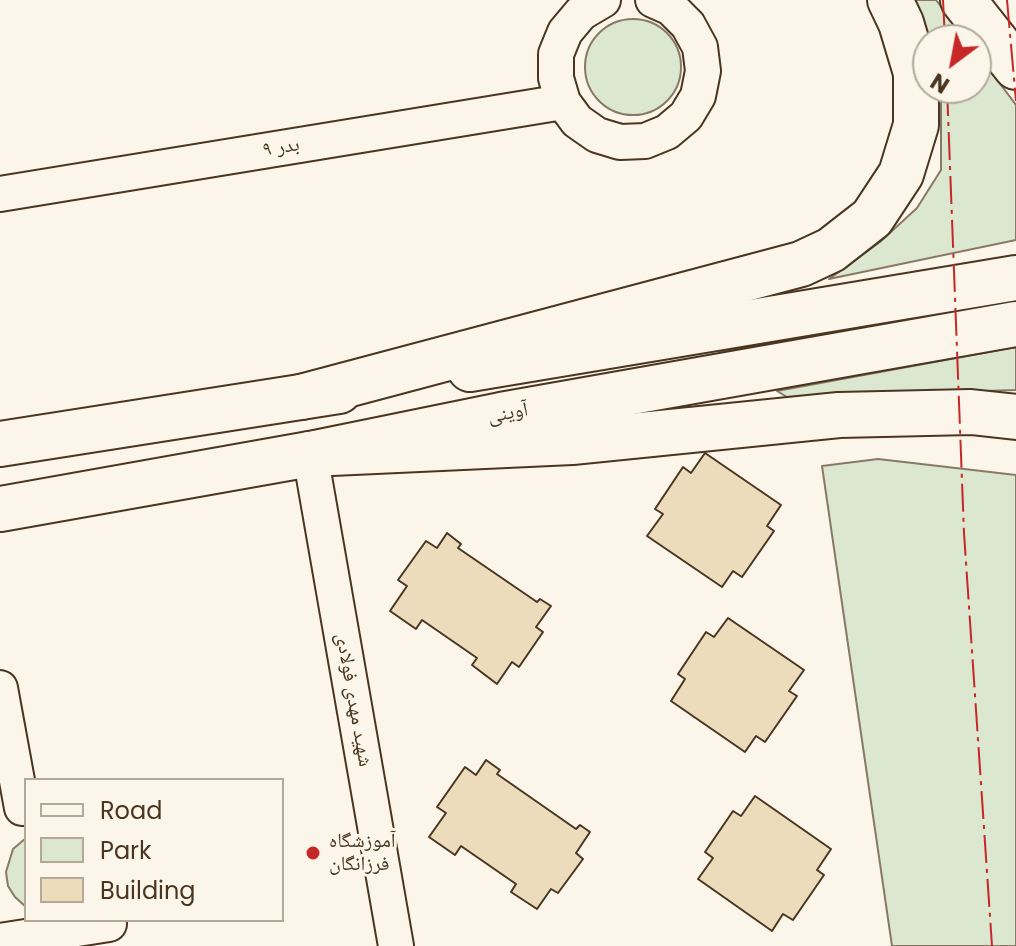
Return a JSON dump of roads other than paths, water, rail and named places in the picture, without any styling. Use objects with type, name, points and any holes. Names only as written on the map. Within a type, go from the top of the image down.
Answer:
[{"type":"main road","points":[[301,397],[801,264],[831,250],[872,218],[901,174],[916,125],[916,73],[901,23],[890,0]]},
{"type":"main road","points":[[963,0],[1016,67]]},
{"type":"main road","points":[[0,444],[1016,278]]},
{"type":"main road","name":"آوینی","points":[[0,509],[310,454],[501,415],[1016,324]]},
{"type":"main road","points":[[310,454],[572,442],[839,415],[971,412],[1016,417]]},
{"type":"street","points":[[603,0],[581,13],[565,32],[556,54],[556,78],[563,102],[577,121],[597,135],[620,142],[645,141],[667,132],[686,116],[698,96],[703,71],[700,47],[688,25],[671,8],[653,0]]},
{"type":"street","name":"بدر ۹","points":[[0,194],[563,102]]},
{"type":"street","name":"شهید مهدی فولادی","points":[[310,454],[396,946]]},
{"type":"street","points":[[0,688],[16,809]]},
{"type":"street","points":[[0,941],[108,922]]},
{"type":"place","name":"آموزشگاه فرزانگان","points":[[313,853]]}]
